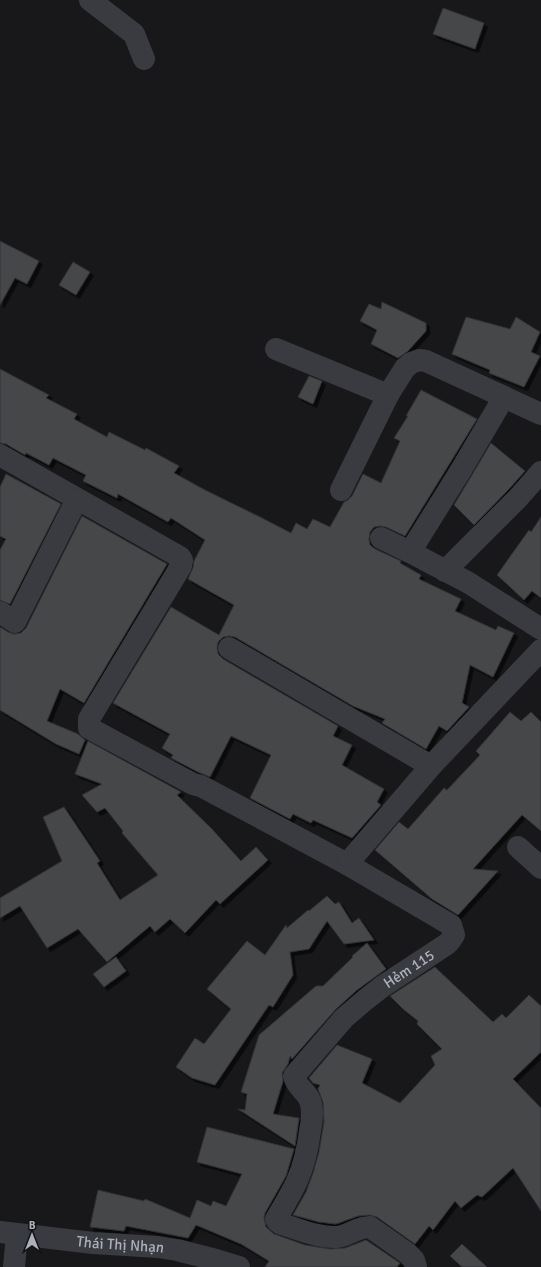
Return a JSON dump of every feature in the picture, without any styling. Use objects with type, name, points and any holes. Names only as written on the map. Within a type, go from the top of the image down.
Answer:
[{"type":"street","points":[[90,0],[134,34],[144,59]]},
{"type":"street","points":[[276,348],[388,395]]},
{"type":"street","points":[[341,490],[388,395],[405,368],[411,363],[419,360],[426,361],[541,414]]},
{"type":"street","points":[[410,552],[504,397]]},
{"type":"street","points":[[0,455],[180,557],[182,560],[181,566],[89,719],[89,728],[347,864],[431,766],[541,650]]},
{"type":"street","points":[[445,571],[518,498],[541,472]]},
{"type":"street","points":[[0,612],[15,622],[77,499]]},
{"type":"street","points":[[381,538],[469,583],[541,629]]},
{"type":"street","points":[[229,648],[431,766]]},
{"type":"street","points":[[518,847],[541,868]]},
{"type":"street","name":"Hẻm 115","points":[[347,864],[451,925],[454,935],[450,941],[383,986],[344,1018],[295,1074],[295,1082],[311,1101],[313,1111],[312,1120],[303,1165],[296,1182],[276,1220],[278,1223],[328,1237],[341,1236],[364,1227],[370,1228],[406,1253],[414,1260],[416,1267]]},
{"type":"street","points":[[8,1233],[14,1267]]},
{"type":"street","name":"Thái Thị Nhạn","points":[[8,1233],[93,1243],[158,1247],[184,1252],[239,1267]]},
{"type":"building","points":[[443,8],[484,23],[475,49],[433,34]]},
{"type":"building","points":[[0,241],[39,261],[27,284],[15,278],[0,305]]},
{"type":"building","points":[[73,262],[90,272],[76,295],[59,285]]},
{"type":"building","points":[[382,302],[426,323],[426,331],[408,351],[398,358],[371,344],[377,330],[360,321],[369,304],[381,309]]},
{"type":"building","points":[[466,317],[510,329],[516,317],[540,332],[531,352],[540,356],[524,387],[489,373],[490,370],[452,354]]},
{"type":"building","points":[[0,369],[49,395],[46,398],[77,414],[74,419],[107,437],[109,432],[145,450],[146,448],[179,466],[174,473],[291,533],[296,523],[307,529],[313,519],[330,527],[344,502],[352,496],[363,474],[381,483],[400,441],[394,438],[408,416],[406,416],[421,390],[477,419],[405,536],[386,527],[380,526],[374,527],[370,532],[369,539],[370,545],[375,549],[401,561],[400,563],[421,575],[419,579],[461,599],[455,611],[496,630],[498,626],[514,633],[493,677],[470,665],[462,703],[469,707],[447,731],[439,726],[426,749],[382,723],[385,719],[353,706],[235,637],[223,637],[218,642],[218,654],[223,659],[338,726],[333,736],[352,745],[342,765],[384,789],[377,802],[381,805],[352,838],[313,820],[311,823],[293,814],[290,819],[250,798],[271,755],[231,736],[210,777],[171,758],[173,755],[162,748],[170,734],[113,703],[171,607],[219,635],[234,605],[188,579],[193,568],[194,561],[205,540],[171,518],[168,522],[118,494],[117,498],[83,481],[86,475],[53,458],[49,465],[26,453],[25,455],[6,444],[0,443]]},
{"type":"building","points":[[309,376],[322,381],[313,404],[298,397]]},
{"type":"building","points":[[491,443],[525,471],[474,525],[454,505]]},
{"type":"building","points":[[6,474],[61,504],[10,604],[0,600],[0,550],[6,539],[0,536],[0,487]]},
{"type":"building","points":[[82,516],[167,564],[84,703],[60,689],[47,721],[78,734],[85,740],[79,754],[56,744],[0,710],[0,627],[14,634],[21,633],[26,628]]},
{"type":"building","points":[[541,517],[541,598],[532,591],[524,600],[497,575],[529,530],[531,532]]},
{"type":"building","points":[[510,712],[521,721],[531,712],[541,722],[541,831],[522,815],[473,869],[498,871],[458,915],[432,899],[375,850],[399,822],[408,829],[444,788],[447,790],[480,755],[476,751]]},
{"type":"building","points":[[88,741],[181,792],[177,795],[212,829],[241,861],[256,847],[268,860],[220,904],[216,900],[185,933],[170,919],[155,932],[150,926],[107,962],[78,929],[47,948],[20,906],[0,918],[0,898],[62,861],[43,817],[64,807],[100,861],[97,863],[120,900],[158,875],[122,833],[123,831],[105,808],[97,812],[82,795],[102,784],[75,774]]},
{"type":"building","points":[[327,896],[335,904],[339,902],[352,923],[359,918],[374,940],[344,944],[327,921],[309,949],[290,952],[293,975],[273,1007],[269,1005],[215,1085],[192,1078],[176,1067],[195,1038],[204,1044],[231,1009],[207,989],[247,941],[265,955],[286,925],[287,928]]},
{"type":"building","points":[[367,943],[386,969],[357,990],[336,1009],[292,1059],[290,1056],[288,1064],[282,1073],[283,1081],[273,1114],[299,1118],[295,1146],[238,1109],[245,1110],[247,1094],[241,1092],[259,1035],[316,986],[323,986]]},
{"type":"building","points":[[116,957],[126,971],[104,987],[93,974]]},
{"type":"building","points":[[435,967],[493,1022],[502,1014],[506,1018],[529,995],[541,1006],[541,1052],[513,1079],[541,1108],[541,1211],[513,1168],[482,1197],[477,1195],[461,1208],[455,1201],[433,1230],[429,1226],[415,1244],[377,1217],[370,1215],[358,1216],[336,1224],[319,1222],[293,1215],[306,1192],[313,1173],[319,1152],[324,1122],[323,1102],[318,1089],[320,1085],[313,1083],[309,1078],[337,1045],[372,1059],[362,1083],[400,1103],[435,1065],[431,1056],[442,1049],[417,1024],[418,1021],[390,996]]},
{"type":"building","points":[[207,1127],[294,1149],[286,1176],[265,1213],[264,1218],[266,1227],[274,1234],[305,1245],[330,1249],[345,1248],[366,1240],[400,1263],[397,1267],[265,1267],[269,1261],[241,1244],[196,1225],[188,1238],[126,1226],[124,1231],[90,1227],[98,1190],[144,1201],[145,1199],[190,1218],[197,1200],[211,1206],[213,1201],[226,1206],[242,1174],[197,1162]]},
{"type":"building","points":[[462,1244],[487,1267],[462,1267],[450,1256]]}]
